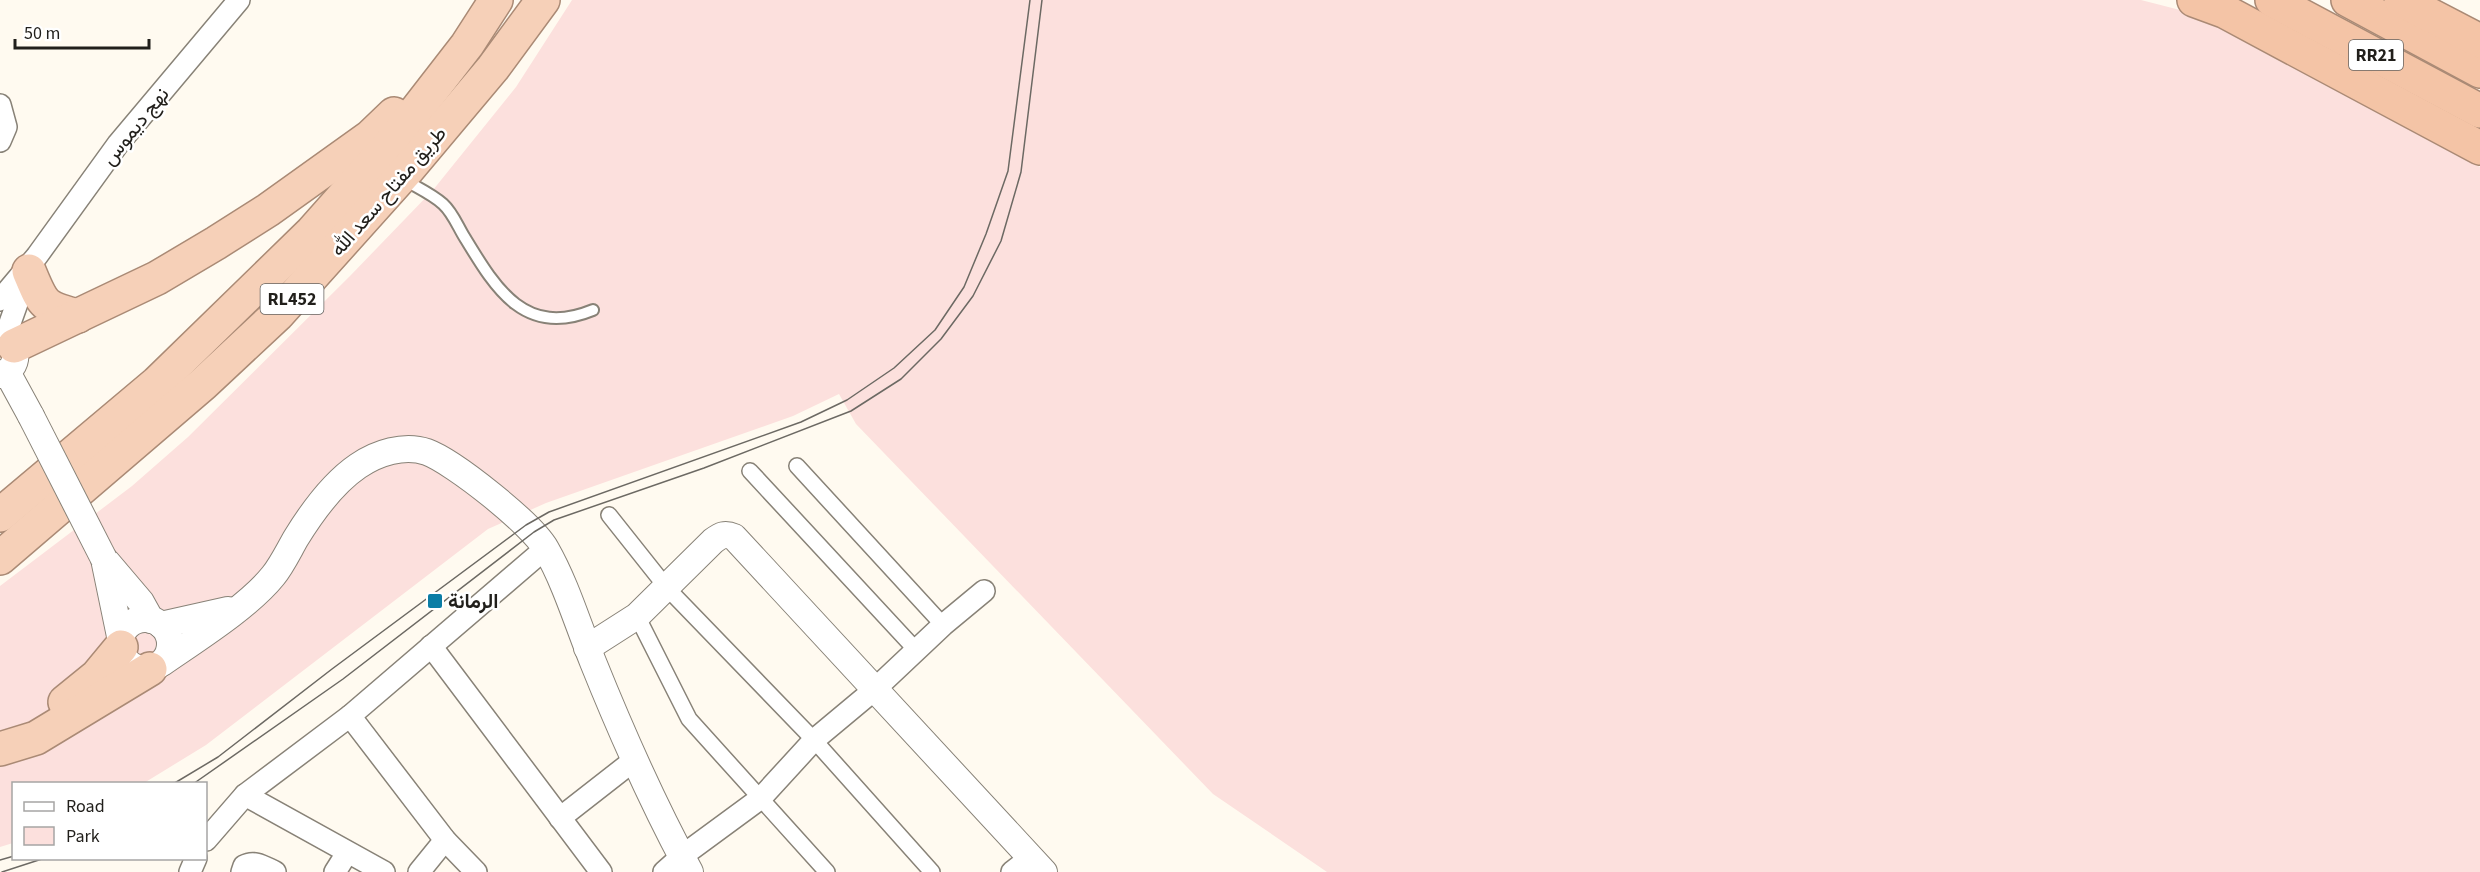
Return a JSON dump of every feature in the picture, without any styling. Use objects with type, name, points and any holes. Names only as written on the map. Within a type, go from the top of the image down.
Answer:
[{"type":"highway","name":"طريق مفتاح سعد الله","points":[[0,515],[158,383],[312,232],[391,143],[467,45],[496,0]]},
{"type":"highway","name":"طريق مفتاح سعد الله","points":[[6,555],[203,384],[278,314],[401,178],[493,68],[543,0]]},
{"type":"highway","points":[[2194,0],[2224,11],[2480,148]]},
{"type":"highway","name":"RR21","points":[[2272,0],[2480,111]]},
{"type":"highway","name":"RR21","points":[[2348,0],[2480,71]]},
{"type":"highway","points":[[2401,0],[2480,41]]},
{"type":"highway","points":[[5,353],[157,278],[268,210],[370,136],[467,45]]},
{"type":"highway","points":[[33,263],[38,294],[46,304],[59,311],[78,316]]},
{"type":"highway","points":[[0,726],[20,724],[73,698],[97,676],[121,644]]},
{"type":"highway","points":[[0,749],[36,738],[156,666]]},
{"type":"street","name":"نهج ديموس","points":[[33,263],[118,144],[239,0]]},
{"type":"street","points":[[0,105],[6,127],[0,141]]},
{"type":"street","points":[[0,300],[33,263]]},
{"type":"street","points":[[33,263],[20,289],[5,353],[31,416],[105,559],[170,638],[169,653],[156,666]]},
{"type":"street","points":[[105,559],[123,656],[137,668],[156,666],[260,592],[274,575],[315,510],[357,466],[379,454],[404,449],[426,452],[444,460],[508,509],[534,532],[546,548],[679,867],[762,798],[814,740],[874,690],[943,625],[984,591]]},
{"type":"street","points":[[797,466],[943,625]]},
{"type":"street","points":[[750,471],[916,650]]},
{"type":"street","points":[[609,515],[668,588],[814,740],[932,872]]},
{"type":"street","points":[[587,648],[637,616],[668,588],[713,541],[721,535],[728,534],[734,537],[874,690],[1029,867]]},
{"type":"street","points":[[207,839],[244,795],[350,716],[546,548]]},
{"type":"street","points":[[121,644],[125,630],[141,619],[156,622],[239,607]]},
{"type":"street","points":[[637,616],[689,719],[827,872]]},
{"type":"street","points":[[431,646],[601,872]]},
{"type":"street","points":[[350,716],[445,840],[476,872]]},
{"type":"street","points":[[560,818],[633,761]]},
{"type":"street","points":[[244,795],[384,872]]},
{"type":"street","points":[[419,872],[445,840]]},
{"type":"street","points":[[335,872],[347,853]]},
{"type":"street","points":[[242,872],[244,866],[250,863],[276,872]]},
{"type":"lane","points":[[401,178],[442,202],[497,288],[516,306],[538,316],[563,318],[577,317],[593,310]]},
{"type":"green space","points":[[572,0],[2141,0],[2223,21],[2480,167],[2480,872],[1327,872],[1213,794],[856,424],[839,394],[793,416],[546,503],[488,529],[206,745],[146,782],[12,782],[12,843],[0,847],[0,586],[132,486],[188,437],[433,190],[516,87]]},
{"type":"tram line","points":[[176,782],[218,757],[526,525],[549,512],[801,422],[847,400],[894,368],[935,330],[964,287],[986,234],[1008,171],[1030,0]]},
{"type":"tram line","points":[[196,782],[343,679],[534,532],[554,520],[704,468],[851,411],[901,379],[941,339],[973,296],[1001,241],[1021,172],[1042,0]]},
{"type":"tram line","points":[[0,860],[12,857]]},
{"type":"tram line","points":[[2,872],[39,860]]},
{"type":"place","name":"الرمانة","points":[[435,601]]}]
